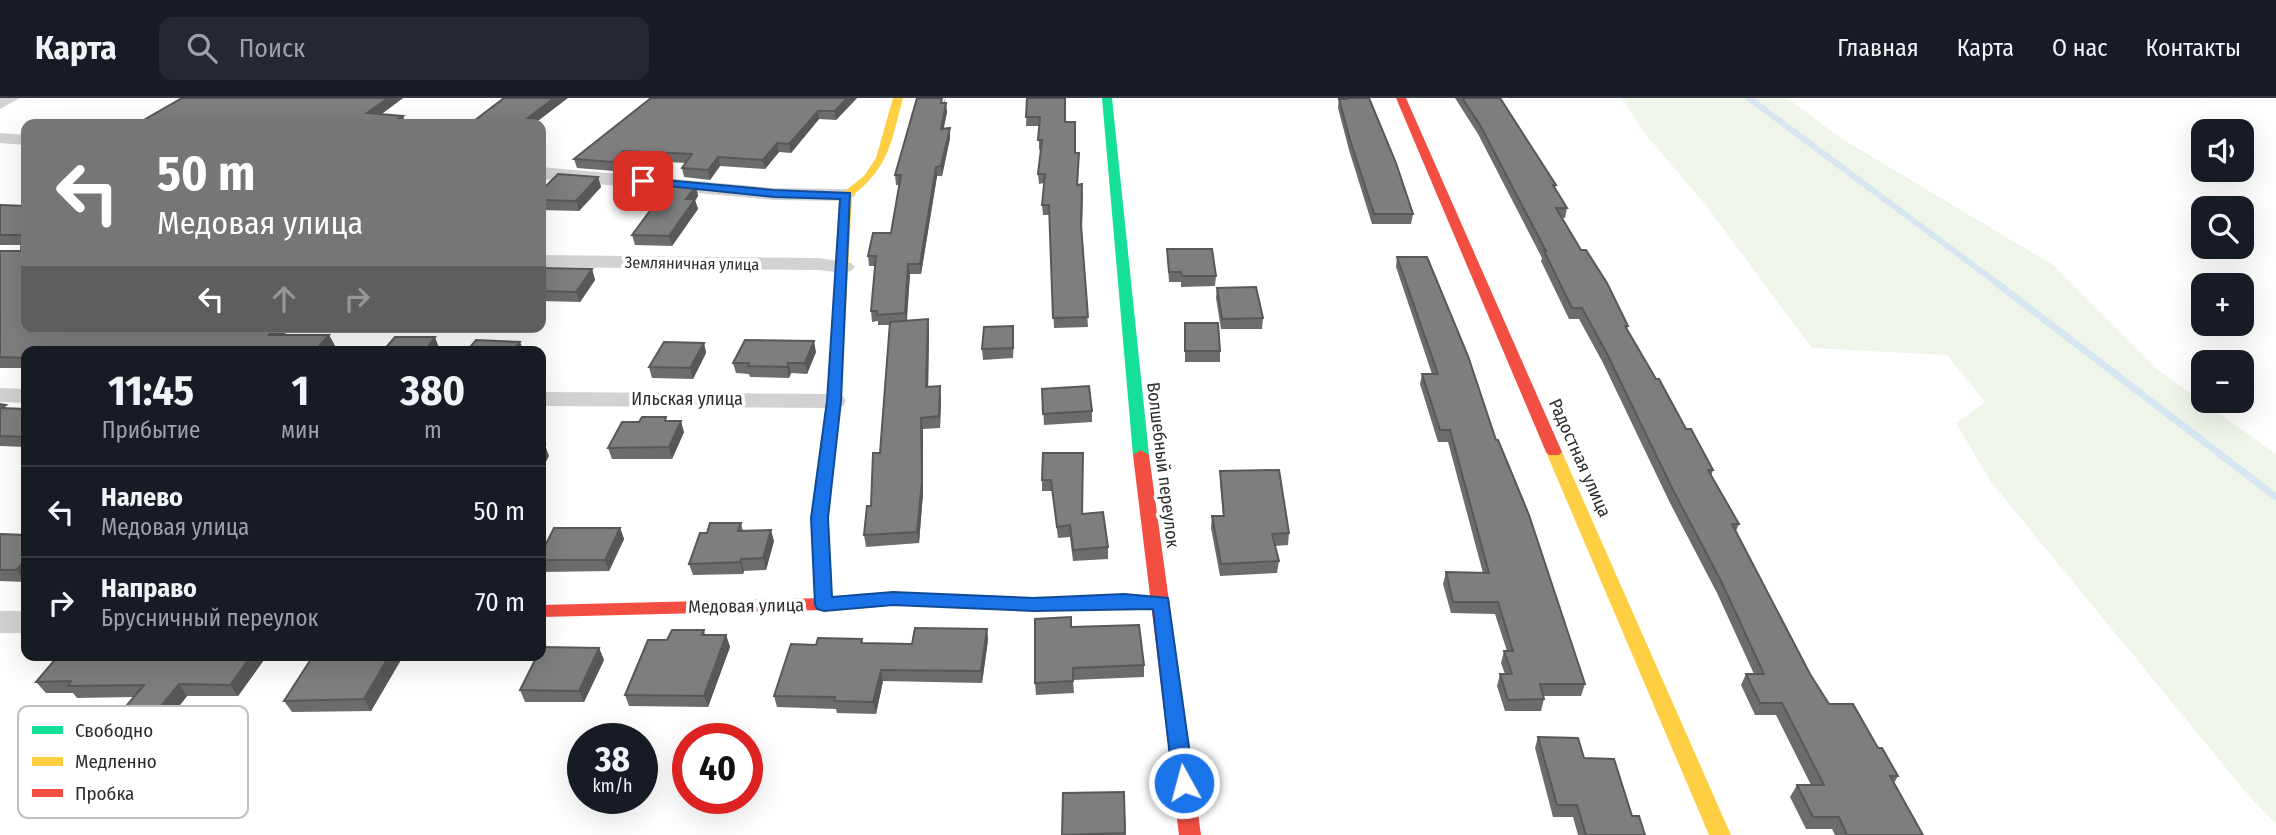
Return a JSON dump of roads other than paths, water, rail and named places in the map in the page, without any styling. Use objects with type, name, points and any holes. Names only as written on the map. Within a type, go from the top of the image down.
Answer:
[{"type":"street","points":[[0,104],[12,98]]},
{"type":"street","points":[[546,173],[774,194],[846,195],[868,178],[881,158],[898,98]]},
{"type":"street","name":"Волшебный переулок","points":[[1107,98],[1137,420],[1190,835]]},
{"type":"street","name":"Радостная улица","points":[[1402,98],[1720,835]]},
{"type":"street","points":[[0,138],[21,140]]},
{"type":"street","points":[[824,604],[819,518],[834,401],[844,267],[843,211],[846,195]]},
{"type":"street","name":"Земляничная улица","points":[[546,261],[819,264],[844,267]]},
{"type":"street","points":[[0,395],[21,396]]},
{"type":"street","name":"Ильская улица","points":[[546,399],[834,401]]},
{"type":"street","name":"Медовая улица","points":[[546,611],[824,604],[893,599],[1034,604],[1124,601],[1161,603]]},
{"type":"street","points":[[0,622],[21,622]]},
{"type":"waterway","points":[[1749,98],[2001,286]]},
{"type":"waterway","points":[[1998,284],[2276,497]]}]
